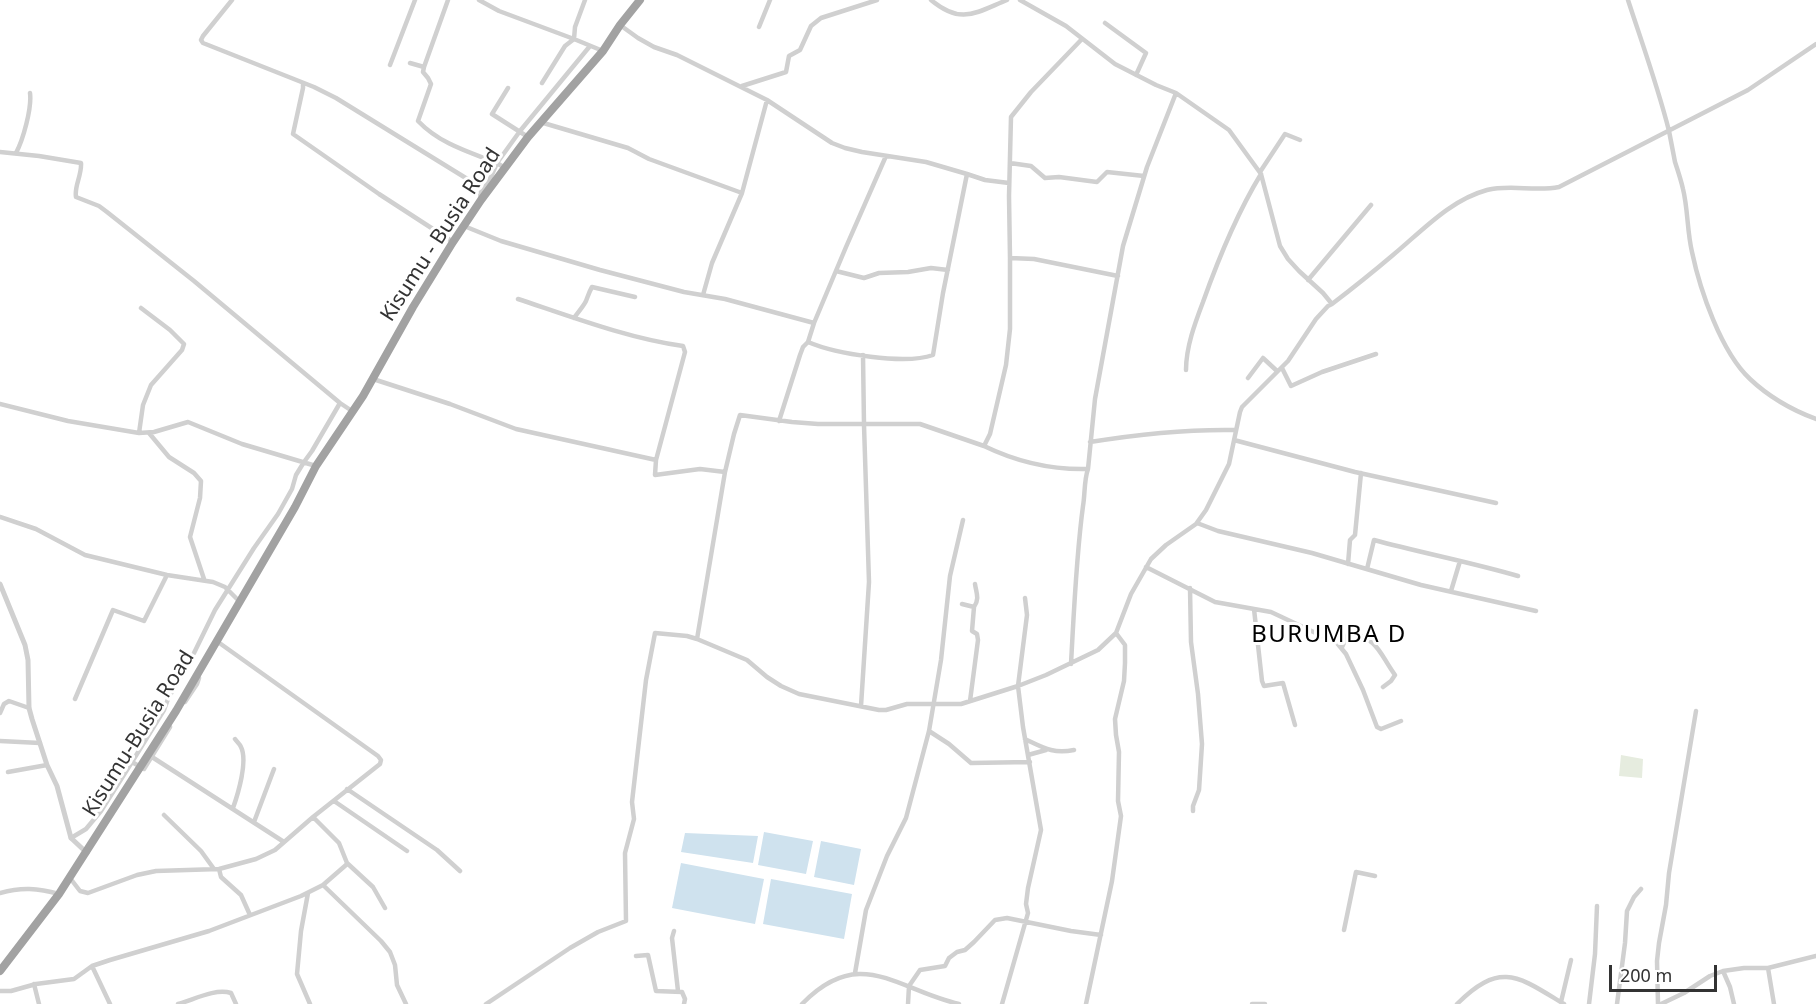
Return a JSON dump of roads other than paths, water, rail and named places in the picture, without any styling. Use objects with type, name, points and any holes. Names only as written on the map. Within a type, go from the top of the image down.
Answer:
[{"type":"highway","name":"Kisumu - Busia Road","points":[[295,507],[316,466],[373,379],[413,307],[481,200],[540,122],[603,51],[640,0]]},
{"type":"highway","name":"Kisumu-Busia Road","points":[[0,971],[87,853],[218,642],[239,601],[295,507]]},
{"type":"street","points":[[232,0],[203,36],[202,42],[320,90],[345,103],[483,190]]},
{"type":"street","points":[[390,65],[415,0]]},
{"type":"street","points":[[448,0],[424,67],[423,72],[431,84],[418,122],[446,143],[505,168]]},
{"type":"street","points":[[479,0],[499,11],[603,51]]},
{"type":"street","points":[[542,83],[565,46],[574,39],[575,27],[585,0]]},
{"type":"street","points":[[759,27],[770,0]]},
{"type":"street","points":[[741,87],[786,72],[789,56],[800,50],[811,26],[821,18],[877,0]]},
{"type":"street","points":[[931,0],[945,11],[955,14],[974,14],[1007,0]]},
{"type":"street","points":[[991,0],[991,6]]},
{"type":"street","points":[[1020,0],[1066,26],[1115,64],[1176,93],[1229,130],[1260,173],[1280,246],[1288,259],[1332,304]]},
{"type":"street","points":[[1629,0],[1669,130],[1684,189],[1695,267],[1706,302],[1725,344],[1749,378],[1785,406],[1816,419]]},
{"type":"street","points":[[1105,23],[1146,53],[1136,75]]},
{"type":"street","points":[[620,25],[654,47],[677,55],[768,100],[832,143],[845,148],[926,162],[985,180],[1009,183]]},
{"type":"street","points":[[984,446],[990,434],[1006,365],[1010,329],[1009,183],[1012,115],[1082,39]]},
{"type":"street","points":[[486,1004],[570,948],[598,932],[626,921],[625,853],[634,819],[632,802],[645,680],[654,634],[687,636],[697,639],[747,660],[767,677],[799,694],[886,711],[907,704],[962,704],[1018,686],[1071,664],[1098,650],[1116,633],[1131,594],[1151,559],[1197,523],[1229,464],[1242,407],[1280,370],[1328,306],[1444,212],[1466,197],[1499,187],[1538,190],[1559,187],[1748,90],[1816,44]]},
{"type":"street","points":[[481,200],[480,193],[497,163],[590,45]]},
{"type":"street","points":[[410,63],[424,67]]},
{"type":"street","points":[[303,83],[293,134],[453,242]]},
{"type":"street","points":[[508,88],[492,114],[528,137]]},
{"type":"street","points":[[16,153],[22,138],[30,93]]},
{"type":"street","points":[[1071,664],[1077,552],[1095,399],[1123,246],[1144,176],[1176,93]]},
{"type":"street","points":[[703,295],[712,263],[742,192],[768,100]]},
{"type":"street","points":[[540,122],[628,148],[649,159],[742,192]]},
{"type":"street","points":[[1186,370],[1187,354],[1197,318],[1236,217],[1285,134],[1300,140]]},
{"type":"street","points":[[0,152],[81,163],[76,197],[99,206],[120,222],[352,411]]},
{"type":"street","points":[[779,421],[803,347],[808,342],[814,323],[886,156]]},
{"type":"street","points":[[1010,163],[1031,166],[1041,176],[1050,179],[1059,177],[1097,182],[1105,172],[1144,176]]},
{"type":"street","points":[[808,342],[863,356],[922,358],[933,355],[967,174]]},
{"type":"street","points":[[1308,280],[1371,205]]},
{"type":"street","points":[[464,226],[501,241],[584,265],[814,323]]},
{"type":"street","points":[[1010,258],[1034,259],[1118,276]]},
{"type":"street","points":[[836,271],[864,278],[879,273],[931,268],[948,270]]},
{"type":"street","points":[[574,318],[585,304],[592,287],[635,297]]},
{"type":"street","points":[[518,300],[574,318],[683,346],[685,348],[683,360],[656,460],[656,476],[700,469],[724,472]]},
{"type":"street","points":[[138,433],[143,405],[151,386],[182,350],[184,344],[141,308]]},
{"type":"street","points":[[1248,378],[1263,358],[1280,370],[1291,386],[1322,372],[1376,354]]},
{"type":"street","points":[[861,706],[869,582],[863,356]]},
{"type":"street","points":[[373,379],[516,429],[656,460]]},
{"type":"street","points":[[71,838],[86,829],[132,762],[164,710],[228,589],[278,513],[304,462],[340,403]]},
{"type":"street","points":[[0,404],[68,421],[138,433],[149,433],[188,422],[242,444],[316,466]]},
{"type":"street","points":[[697,639],[724,472],[740,416],[779,421],[864,425],[920,424],[984,446],[1012,459],[1045,467],[1088,470]]},
{"type":"street","points":[[1090,442],[1200,430],[1236,430]]},
{"type":"street","points":[[149,433],[169,457],[201,480],[200,498],[190,537],[204,579]]},
{"type":"street","points":[[1234,440],[1361,473],[1496,503]]},
{"type":"street","points":[[1348,564],[1350,540],[1355,535],[1361,473]]},
{"type":"street","points":[[0,517],[36,529],[79,553],[167,575],[206,580],[228,589],[239,601]]},
{"type":"street","points":[[855,973],[867,910],[887,856],[906,818],[928,730],[941,660],[950,576],[963,520]]},
{"type":"street","points":[[1197,523],[1218,531],[1492,602],[1536,611]]},
{"type":"street","points":[[1367,569],[1374,540],[1518,576]]},
{"type":"street","points":[[1451,591],[1460,561]]},
{"type":"street","points":[[1146,567],[1215,602],[1271,612],[1337,643],[1342,647],[1363,690],[1378,728],[1381,729],[1401,721]]},
{"type":"street","points":[[75,699],[113,610],[144,621],[167,575]]},
{"type":"street","points":[[0,584],[25,645],[28,660],[29,708],[47,765],[57,786],[71,838],[87,853]]},
{"type":"street","points":[[970,701],[978,639],[977,634],[972,631],[974,606],[978,593],[975,584]]},
{"type":"street","points":[[1190,588],[1191,652],[1198,694],[1202,744],[1199,790],[1193,811]]},
{"type":"street","points":[[1002,1004],[1028,913],[1026,903],[1028,888],[1041,830],[1018,686],[1027,615],[1025,598]]},
{"type":"street","points":[[962,604],[974,606]]},
{"type":"street","points":[[1254,609],[1262,681],[1264,686],[1283,683],[1295,725]]},
{"type":"street","points":[[1342,647],[1349,632],[1365,636],[1375,645],[1395,675],[1383,687]]},
{"type":"street","points":[[1086,1004],[1112,881],[1121,816],[1118,801],[1119,752],[1116,719],[1124,681],[1125,645],[1116,633]]},
{"type":"street","points":[[70,878],[80,891],[88,893],[137,875],[156,871],[217,869],[256,860],[275,850],[380,764],[381,760],[353,738],[218,642]]},
{"type":"street","points":[[132,762],[144,769],[197,684],[199,678],[196,677]]},
{"type":"street","points":[[0,713],[4,704],[9,701],[29,708]]},
{"type":"street","points":[[1695,711],[1659,943],[1657,961],[1659,1004],[1700,984],[1710,976],[1723,972],[1744,968],[1768,968],[1816,956]]},
{"type":"street","points":[[928,730],[971,762],[1030,762]]},
{"type":"street","points":[[233,808],[242,780],[242,747],[235,739]]},
{"type":"street","points":[[1025,739],[1042,748],[1061,752],[1074,750]]},
{"type":"street","points":[[0,741],[40,743]]},
{"type":"street","points":[[1028,755],[1042,750],[1051,750]]},
{"type":"street","points":[[152,757],[284,842]]},
{"type":"street","points":[[8,772],[47,765]]},
{"type":"street","points":[[254,822],[274,769]]},
{"type":"street","points":[[348,789],[437,850],[460,870]]},
{"type":"street","points":[[334,801],[407,851]]},
{"type":"street","points":[[164,815],[201,851],[217,869],[221,878],[241,895],[250,915]]},
{"type":"street","points":[[313,817],[339,843],[346,862],[373,887],[385,908]]},
{"type":"street","points":[[0,991],[74,979],[92,966],[209,931],[308,893],[323,885],[346,865],[346,862]]},
{"type":"street","points":[[1344,930],[1356,872],[1375,876]]},
{"type":"street","points":[[323,885],[390,952],[397,985],[406,1004]]},
{"type":"street","points":[[0,893],[18,888],[44,889],[59,894]]},
{"type":"street","points":[[1617,1004],[1627,911],[1641,888]]},
{"type":"street","points":[[308,893],[297,974],[310,1004]]},
{"type":"street","points":[[1589,1004],[1595,954],[1597,906]]},
{"type":"street","points":[[908,1004],[909,986],[920,970],[943,967],[949,958],[965,950],[995,920],[1007,918],[1101,935]]},
{"type":"street","points":[[674,931],[672,938],[678,991]]},
{"type":"street","points":[[636,957],[648,955],[656,991],[682,992],[685,999],[684,1004]]},
{"type":"street","points":[[1457,1004],[1479,985],[1508,977],[1522,979],[1536,986],[1554,1001],[1563,1003],[1571,960]]},
{"type":"street","points":[[92,966],[110,1004]]},
{"type":"street","points":[[1768,968],[1774,1004]]},
{"type":"street","points":[[1723,972],[1734,1004]]},
{"type":"street","points":[[802,1004],[819,988],[855,973],[883,976],[959,1004]]},
{"type":"street","points":[[34,984],[39,1004]]},
{"type":"street","points":[[178,1004],[219,992],[231,993],[236,1004]]},
{"type":"street","points":[[1252,1004],[1265,1004]]},
{"type":"water","points":[[764,832],[813,841],[806,874],[758,865]]},
{"type":"water","points":[[685,833],[758,836],[753,863],[681,852]]},
{"type":"water","points":[[821,841],[861,849],[854,885],[814,877]]},
{"type":"water","points":[[681,863],[764,879],[755,924],[672,908]]},
{"type":"water","points":[[771,879],[852,894],[844,939],[763,924]]},
{"type":"district","name":"BURUMBA D","points":[[1329,635]]}]
